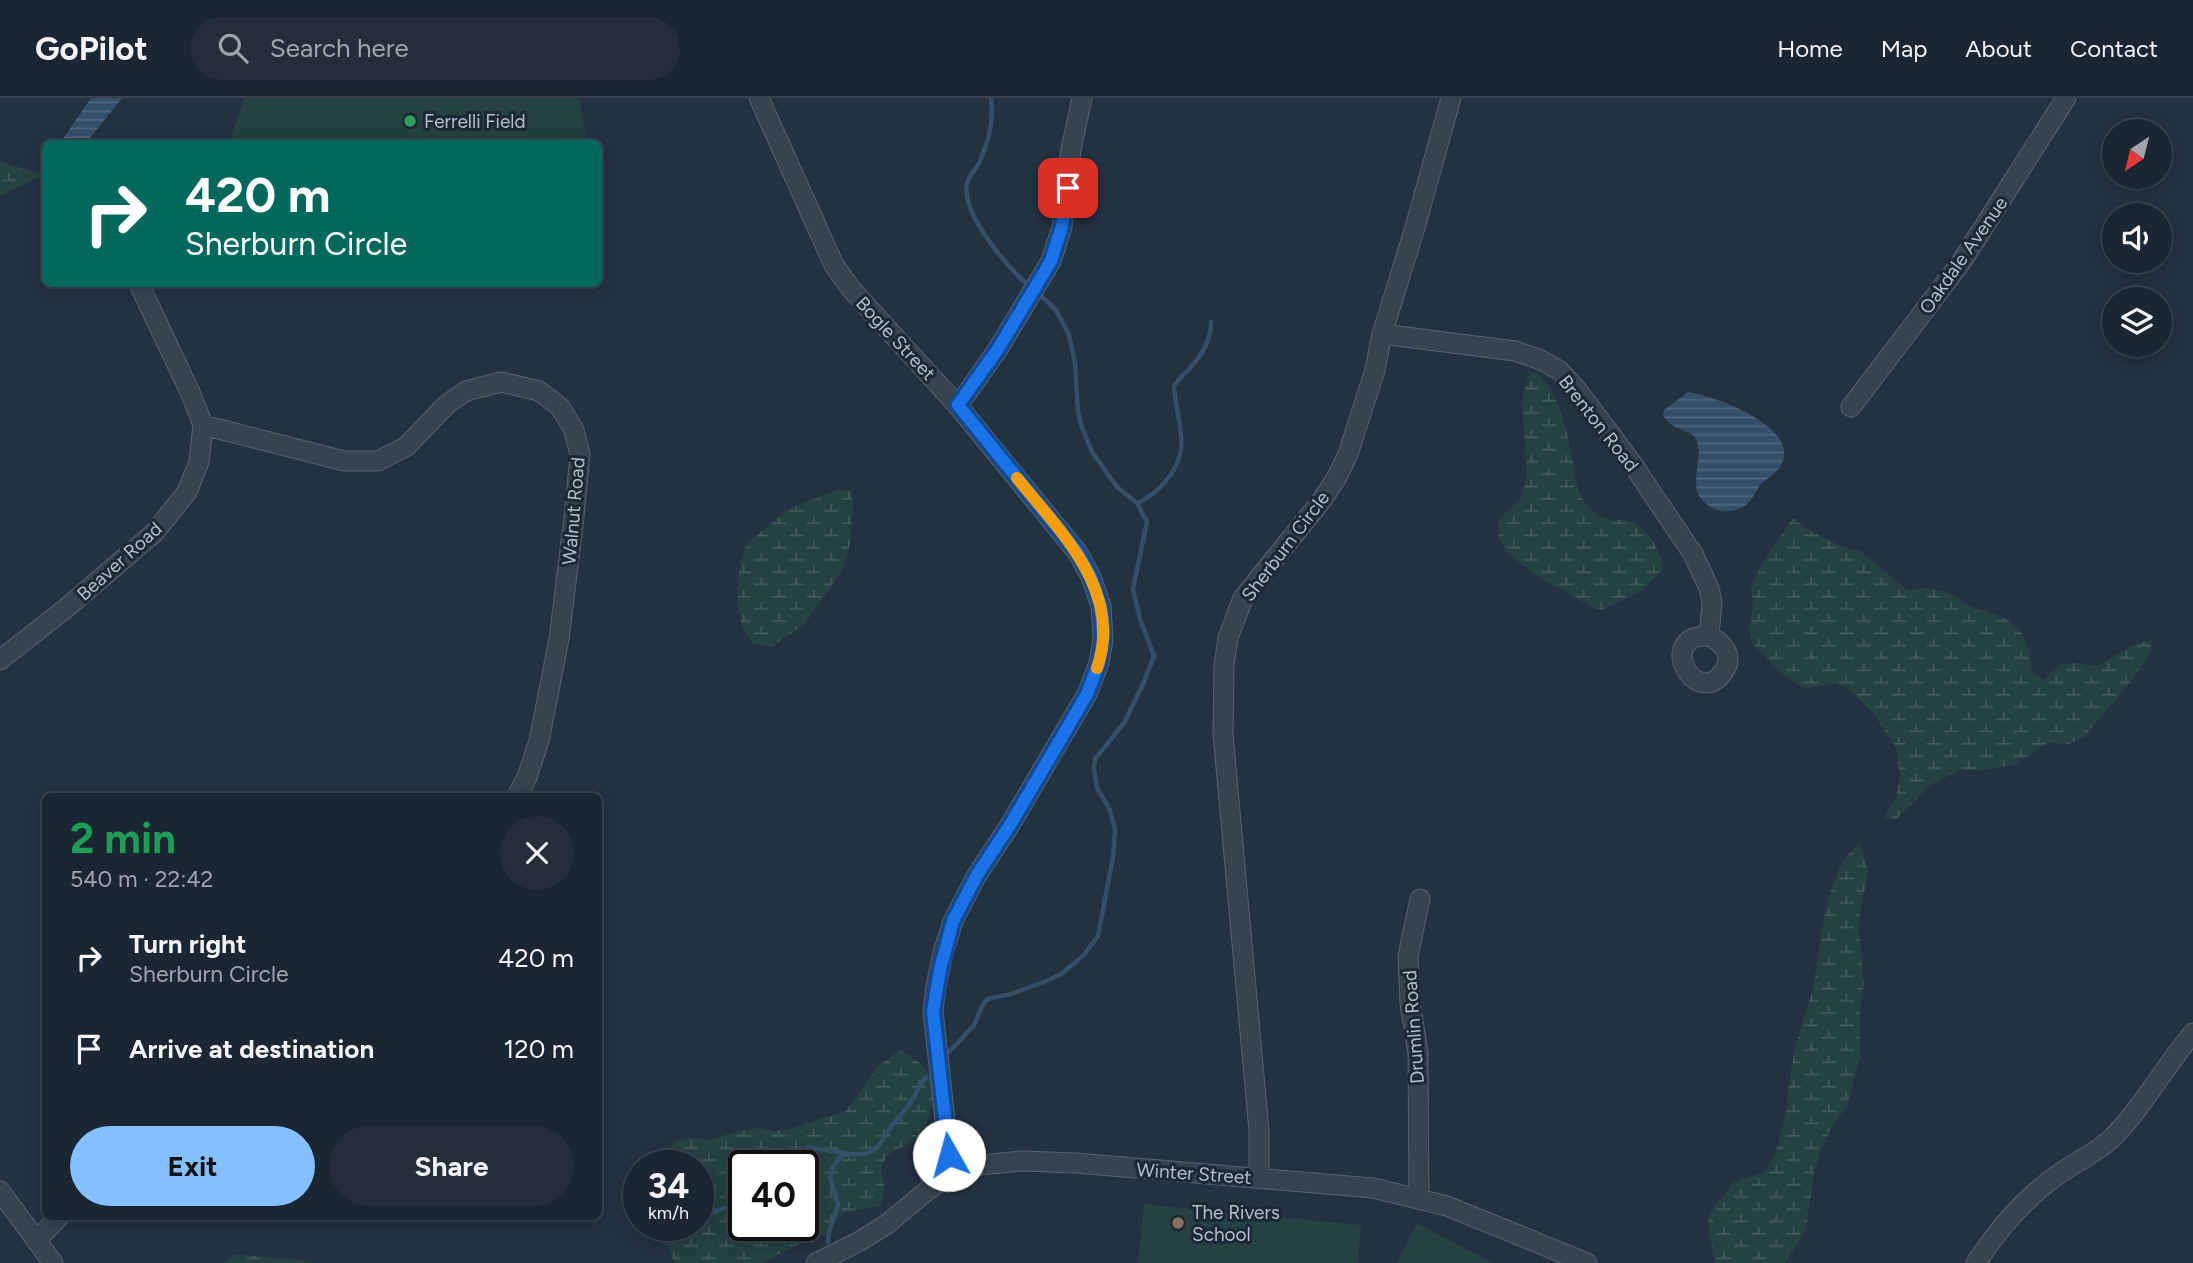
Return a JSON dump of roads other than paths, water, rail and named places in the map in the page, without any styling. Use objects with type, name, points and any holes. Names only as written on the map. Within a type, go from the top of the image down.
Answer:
[{"type":"street","name":"Bogle Street","points":[[759,98],[834,265],[851,289],[958,405],[1078,553],[1091,577],[1101,607],[1103,640],[1099,663],[1087,694],[1010,825],[977,875],[953,921],[943,953],[933,1011],[951,1174]]},
{"type":"street","points":[[958,405],[983,372],[1027,302],[1054,252],[1062,226],[1082,98]]},
{"type":"street","name":"Sherburn Circle","points":[[1259,1178],[1259,1131],[1223,734],[1224,665],[1231,627],[1243,598],[1305,523],[1337,477],[1348,454],[1375,370],[1382,334],[1451,98]]},
{"type":"street","name":"Oakdale Avenue","points":[[1851,407],[1962,261],[2066,98]]},
{"type":"street","name":"Beaver Road","points":[[0,660],[65,609],[161,525],[187,492],[199,462],[203,425],[140,287]]},
{"type":"street","name":"Brenton Road","points":[[1382,334],[1515,351],[1541,360],[1560,372],[1578,391],[1629,459],[1693,554],[1709,588],[1712,602],[1709,636]]},
{"type":"street","name":"Walnut Road","points":[[203,425],[344,461],[378,461],[407,446],[446,405],[466,391],[501,382],[539,391],[560,407],[574,430],[580,455],[573,530],[559,639],[539,741],[519,793]]},
{"type":"street","name":"Drumlin Road","points":[[1419,1198],[1418,1052],[1410,1003],[1408,956],[1420,899]]},
{"type":"street","points":[[1976,1263],[1999,1229],[2034,1194],[2109,1140],[2193,1033]]},
{"type":"street","name":"Winter Street","points":[[816,1263],[887,1224],[951,1174],[980,1165],[1031,1161],[1362,1187],[1419,1198],[1472,1215],[1583,1262]]},
{"type":"street","points":[[0,1191],[53,1263]]},
{"type":"street","points":[[36,1241],[56,1220]]},
{"type":"water","points":[[91,98],[122,98],[88,140],[62,140]]},
{"type":"water","points":[[1688,392],[1715,399],[1748,413],[1775,433],[1782,445],[1784,457],[1780,466],[1760,485],[1748,503],[1739,509],[1718,510],[1702,500],[1696,484],[1697,441],[1663,416],[1664,410]]},
{"type":"waterway","points":[[991,98],[992,114],[988,138],[979,164],[968,181],[967,196],[971,210],[988,240],[1010,268],[1030,287]]},
{"type":"waterway","points":[[949,1052],[974,1025],[988,999],[1011,994],[1061,974],[1083,956],[1098,936],[1113,857],[1115,830],[1110,810],[1097,788],[1095,759],[1124,723],[1154,656],[1140,619],[1133,589],[1147,522],[1137,503],[1117,487],[1092,452],[1078,411],[1075,363],[1069,335],[1056,310],[1037,292]]},
{"type":"waterway","points":[[1137,503],[1161,486],[1179,460],[1181,437],[1174,387],[1205,347],[1211,322]]},
{"type":"waterway","points":[[828,1242],[838,1205],[830,1178],[838,1159],[843,1155],[868,1153],[877,1147],[909,1105],[926,1077]]},
{"type":"waterway","points":[[804,1150],[808,1147],[846,1153]]},
{"type":"waterway","points":[[714,1212],[728,1207]]},
{"type":"place","name":"Ferrelli Field","points":[[410,121]]},
{"type":"place","name":"The Rivers School","points":[[1178,1223]]}]
